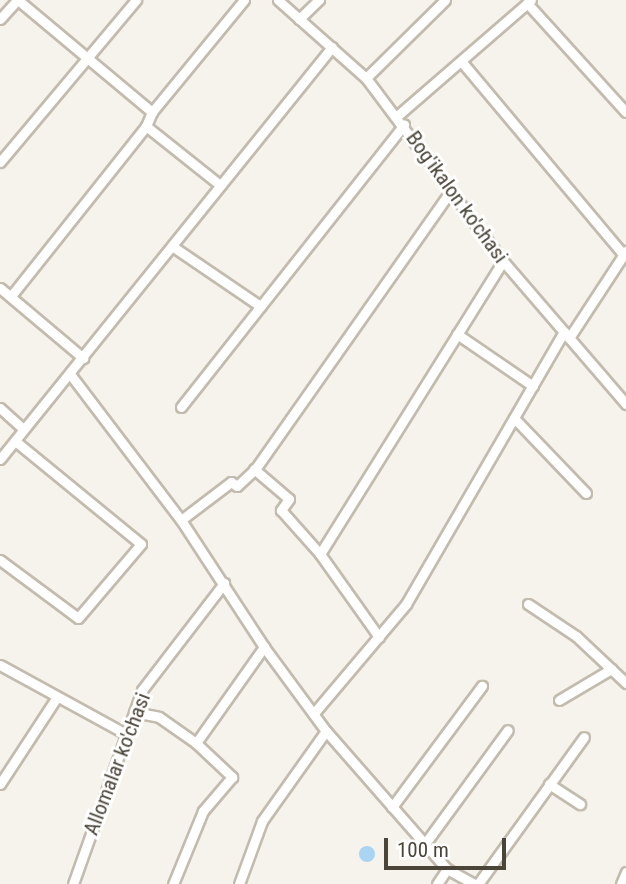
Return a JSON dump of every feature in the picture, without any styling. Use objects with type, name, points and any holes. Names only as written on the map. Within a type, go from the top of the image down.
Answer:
[{"type":"street","points":[[0,19],[17,0],[152,112]]},
{"type":"street","points":[[0,162],[136,0]]},
{"type":"street","points":[[11,296],[146,126],[152,112],[244,0]]},
{"type":"street","name":"Bog'ikalon ko'chasi","points":[[278,0],[366,78],[404,125],[450,192],[503,261],[626,404]]},
{"type":"street","points":[[299,19],[319,0]]},
{"type":"street","points":[[366,78],[445,0]]},
{"type":"street","points":[[397,116],[529,2],[626,112]]},
{"type":"street","points":[[0,459],[332,47]]},
{"type":"street","points":[[314,713],[407,604],[533,386],[566,334],[624,259],[461,61]]},
{"type":"street","points":[[181,407],[404,125]]},
{"type":"street","points":[[146,126],[220,185]]},
{"type":"street","points":[[181,520],[231,482],[237,486],[254,469],[450,192]]},
{"type":"street","points":[[172,246],[260,306]]},
{"type":"street","points":[[320,554],[503,261]]},
{"type":"street","points":[[0,288],[83,358]]},
{"type":"street","points":[[457,334],[533,386]]},
{"type":"street","points":[[70,374],[181,520],[264,647],[326,731],[447,869],[476,884],[584,737]]},
{"type":"street","points":[[0,408],[23,429]]},
{"type":"street","points":[[514,418],[586,493]]},
{"type":"street","points":[[0,560],[78,618],[141,544],[15,440]]},
{"type":"street","points":[[254,469],[289,499],[281,510],[320,554],[379,637]]},
{"type":"street","name":"Allomalar ko'chasi","points":[[73,884],[142,690],[224,583]]},
{"type":"street","points":[[528,604],[576,636],[626,684]]},
{"type":"street","points":[[197,743],[264,647]]},
{"type":"street","points":[[0,665],[126,734]]},
{"type":"street","points":[[559,700],[611,670]]},
{"type":"street","points":[[392,807],[482,686]]},
{"type":"street","points":[[0,784],[57,697]]},
{"type":"street","points":[[134,712],[159,717],[197,743],[232,777],[203,811],[173,884]]},
{"type":"street","points":[[424,845],[508,730]]},
{"type":"street","points":[[239,884],[262,821],[326,731]]},
{"type":"street","points":[[549,785],[580,804]]},
{"type":"street","points":[[437,884],[447,869]]},
{"type":"street","points":[[621,884],[626,872]]},
{"type":"water","points":[[367,846],[373,848],[373,860],[367,862],[361,860],[359,854],[361,848]]}]
